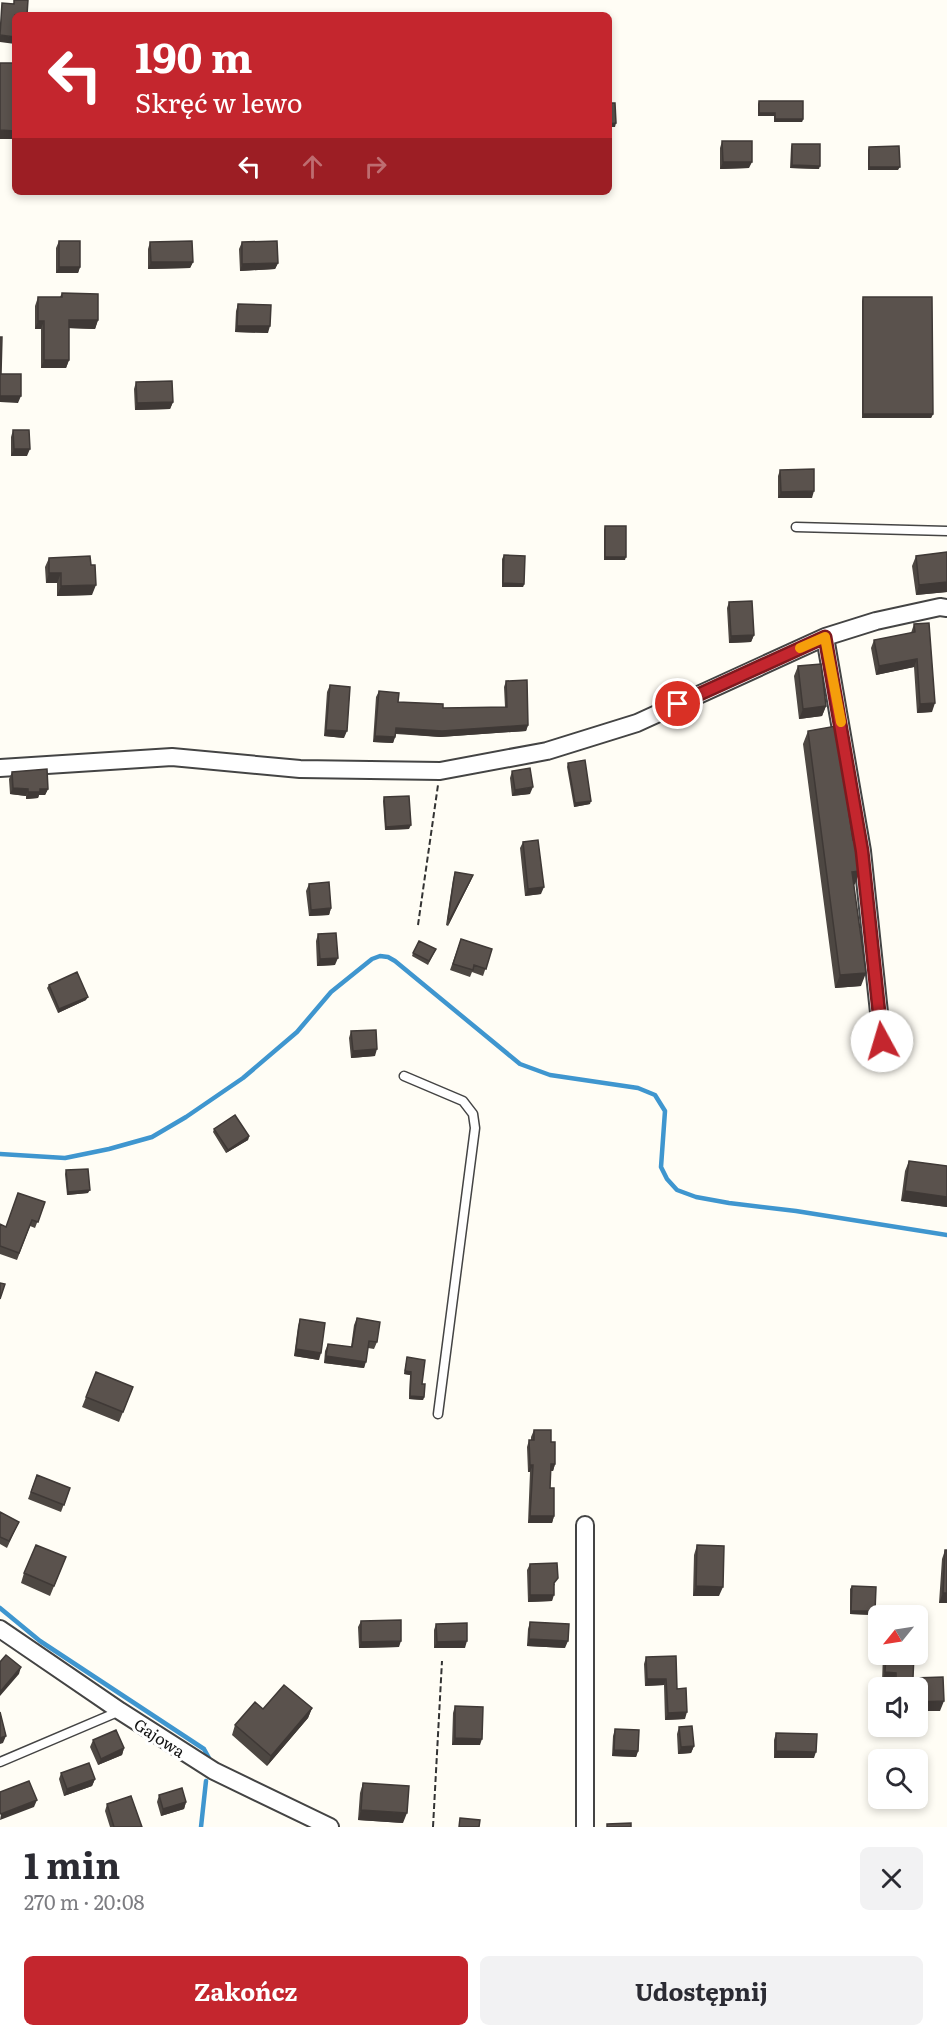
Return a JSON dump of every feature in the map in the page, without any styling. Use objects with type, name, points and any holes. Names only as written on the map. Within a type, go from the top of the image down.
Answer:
[{"type":"street","points":[[0,768],[172,757],[300,769],[440,771],[547,751],[637,723],[825,637],[876,621],[940,607],[947,608]]},
{"type":"street","points":[[825,637],[862,851],[882,1041]]},
{"type":"street","points":[[585,1525],[585,1827]]},
{"type":"street","name":"Gajowa","points":[[0,1629],[120,1711],[214,1771],[330,1827]]},
{"type":"lane","points":[[796,527],[947,531]]},
{"type":"lane","points":[[404,1076],[463,1101],[473,1114],[475,1128],[438,1414]]},
{"type":"lane","points":[[0,1762],[120,1711]]},
{"type":"path","points":[[418,925],[440,771]]},
{"type":"path","points":[[433,1827],[442,1661]]},
{"type":"building","points":[[14,0],[28,0],[27,12],[12,12],[12,37],[0,35],[2,3],[14,4]]},
{"type":"building","points":[[0,63],[12,63],[12,131],[0,130]]},
{"type":"building","points":[[759,101],[803,101],[803,119],[775,119],[775,113],[759,113]]},
{"type":"building","points":[[612,103],[615,103],[616,123],[612,124]]},
{"type":"building","points":[[722,141],[752,141],[752,162],[723,162]]},
{"type":"building","points":[[792,144],[820,144],[820,166],[792,165]]},
{"type":"building","points":[[899,146],[900,167],[869,167],[869,147]]},
{"type":"building","points":[[59,241],[80,241],[80,267],[59,267]]},
{"type":"building","points":[[192,241],[193,262],[151,262],[150,242]]},
{"type":"building","points":[[277,241],[278,263],[242,264],[242,242]]},
{"type":"building","points":[[62,293],[98,294],[98,320],[69,320],[69,360],[44,360],[44,321],[38,321],[38,297],[62,297]]},
{"type":"building","points":[[863,297],[932,297],[933,414],[863,414]]},
{"type":"building","points":[[238,304],[271,305],[270,326],[237,326]]},
{"type":"building","points":[[0,337],[2,337],[1,374],[21,374],[21,396],[0,396]]},
{"type":"building","points":[[172,381],[173,402],[137,403],[136,382]]},
{"type":"building","points":[[13,430],[29,430],[30,449],[14,449]]},
{"type":"building","points":[[814,469],[814,491],[781,492],[780,470]]},
{"type":"building","points":[[605,526],[626,526],[626,557],[605,557]]},
{"type":"building","points":[[947,552],[947,582],[919,585],[916,556]]},
{"type":"building","points":[[504,555],[525,556],[524,584],[503,583]]},
{"type":"building","points":[[90,556],[91,565],[95,565],[96,585],[61,586],[61,573],[49,573],[49,558]]},
{"type":"building","points":[[752,601],[754,635],[731,636],[729,602]]},
{"type":"building","points":[[929,623],[935,703],[920,704],[917,659],[879,666],[874,640],[915,632],[914,624]]},
{"type":"building","points":[[821,664],[826,706],[803,709],[798,666]]},
{"type":"building","points":[[527,680],[528,725],[442,731],[396,728],[395,737],[375,736],[379,691],[399,693],[398,702],[443,704],[443,708],[507,707],[506,681]]},
{"type":"building","points":[[330,685],[350,687],[347,731],[326,730]]},
{"type":"building","points":[[836,726],[853,840],[856,840],[860,871],[852,872],[866,973],[840,975],[808,731]]},
{"type":"building","points":[[585,760],[591,801],[575,803],[568,763]]},
{"type":"building","points":[[530,768],[533,787],[515,790],[512,771]]},
{"type":"building","points":[[47,769],[48,789],[28,792],[28,789],[13,788],[12,772]]},
{"type":"building","points":[[409,796],[411,825],[386,827],[384,797]]},
{"type":"building","points":[[538,840],[544,887],[528,889],[523,842]]},
{"type":"building","points":[[455,872],[473,875],[448,919]]},
{"type":"building","points":[[329,882],[331,908],[311,910],[309,884]]},
{"type":"building","points":[[336,933],[338,958],[320,959],[318,934]]},
{"type":"building","points":[[461,939],[492,949],[486,969],[474,965],[473,970],[453,964]]},
{"type":"building","points":[[419,941],[436,949],[429,961],[413,953]]},
{"type":"building","points":[[77,972],[88,997],[59,1009],[49,985]]},
{"type":"building","points":[[376,1030],[377,1049],[353,1051],[351,1031]]},
{"type":"building","points":[[235,1115],[249,1136],[228,1150],[214,1129]]},
{"type":"building","points":[[909,1161],[947,1166],[947,1197],[905,1191]]},
{"type":"building","points":[[88,1169],[90,1190],[68,1192],[66,1170]]},
{"type":"building","points":[[18,1193],[45,1202],[38,1222],[32,1220],[19,1253],[0,1246],[0,1224],[6,1227]]},
{"type":"building","points":[[0,1283],[5,1284],[0,1299]]},
{"type":"building","points":[[357,1318],[380,1322],[377,1342],[369,1341],[366,1362],[326,1356],[328,1344],[352,1347]]},
{"type":"building","points":[[300,1319],[325,1323],[321,1353],[296,1349]]},
{"type":"building","points":[[407,1357],[425,1360],[422,1384],[425,1384],[424,1397],[410,1396],[411,1372],[405,1371]]},
{"type":"building","points":[[96,1372],[133,1387],[123,1412],[86,1397]]},
{"type":"building","points":[[534,1430],[551,1430],[551,1442],[555,1442],[555,1464],[551,1464],[550,1488],[554,1488],[554,1516],[530,1516],[533,1465],[530,1465],[529,1440],[534,1440]]},
{"type":"building","points":[[37,1475],[70,1488],[64,1505],[31,1492]]},
{"type":"building","points":[[0,1512],[19,1522],[9,1541],[0,1537]]},
{"type":"building","points":[[36,1545],[66,1557],[54,1586],[24,1573]]},
{"type":"building","points":[[697,1545],[724,1546],[723,1587],[696,1586]]},
{"type":"building","points":[[945,1550],[947,1550],[947,1593],[943,1593]]},
{"type":"building","points":[[557,1563],[558,1578],[554,1583],[554,1595],[530,1595],[530,1564]]},
{"type":"building","points":[[852,1586],[876,1587],[875,1605],[868,1605],[868,1611],[851,1611]]},
{"type":"building","points":[[401,1620],[401,1641],[361,1642],[361,1621]]},
{"type":"building","points":[[530,1622],[569,1624],[568,1641],[529,1639]]},
{"type":"building","points":[[467,1623],[467,1641],[437,1642],[436,1624]]},
{"type":"building","points":[[6,1655],[21,1667],[0,1692],[0,1662]]},
{"type":"building","points":[[676,1656],[677,1689],[686,1688],[687,1712],[668,1713],[666,1679],[647,1679],[646,1657]]},
{"type":"building","points":[[885,1665],[914,1665],[913,1677],[896,1677],[896,1673],[885,1672]]},
{"type":"building","points":[[943,1677],[944,1701],[928,1702],[928,1678]]},
{"type":"building","points":[[284,1685],[312,1708],[271,1756],[235,1725],[255,1702],[263,1709]]},
{"type":"building","points":[[455,1706],[483,1707],[482,1739],[455,1738]]},
{"type":"building","points":[[0,1712],[6,1736],[0,1738]]},
{"type":"building","points":[[692,1726],[694,1746],[681,1747],[679,1727]]},
{"type":"building","points":[[615,1729],[639,1730],[638,1751],[614,1750]]},
{"type":"building","points":[[116,1730],[124,1748],[101,1759],[93,1740]]},
{"type":"building","points":[[776,1733],[817,1734],[816,1752],[776,1751]]},
{"type":"building","points":[[89,1763],[95,1779],[67,1789],[61,1773]]},
{"type":"building","points":[[29,1781],[37,1800],[1,1814],[0,1792]]},
{"type":"building","points":[[363,1783],[409,1786],[407,1813],[361,1810]]},
{"type":"building","points":[[182,1788],[186,1802],[163,1809],[159,1795]]},
{"type":"building","points":[[131,1796],[142,1827],[114,1827],[107,1804]]},
{"type":"building","points":[[460,1818],[480,1820],[479,1827],[459,1827]]},
{"type":"building","points":[[631,1823],[631,1827],[607,1827],[607,1824]]},
{"type":"waterway","points":[[0,1154],[65,1158],[152,1137],[243,1078],[297,1032],[331,992],[372,959],[380,956],[395,961],[520,1064],[550,1075],[638,1088],[655,1095],[665,1111],[661,1167],[667,1179],[677,1190],[696,1197],[729,1203],[796,1211],[947,1235]]},
{"type":"waterway","points":[[0,1608],[40,1641],[204,1749],[209,1758]]},
{"type":"waterway","points":[[201,1827],[206,1781]]},
{"type":"slow traffic","points":[[800,648],[825,637],[841,722]]},
{"type":"route","points":[[678,704],[825,637],[862,851],[882,1041]]}]
